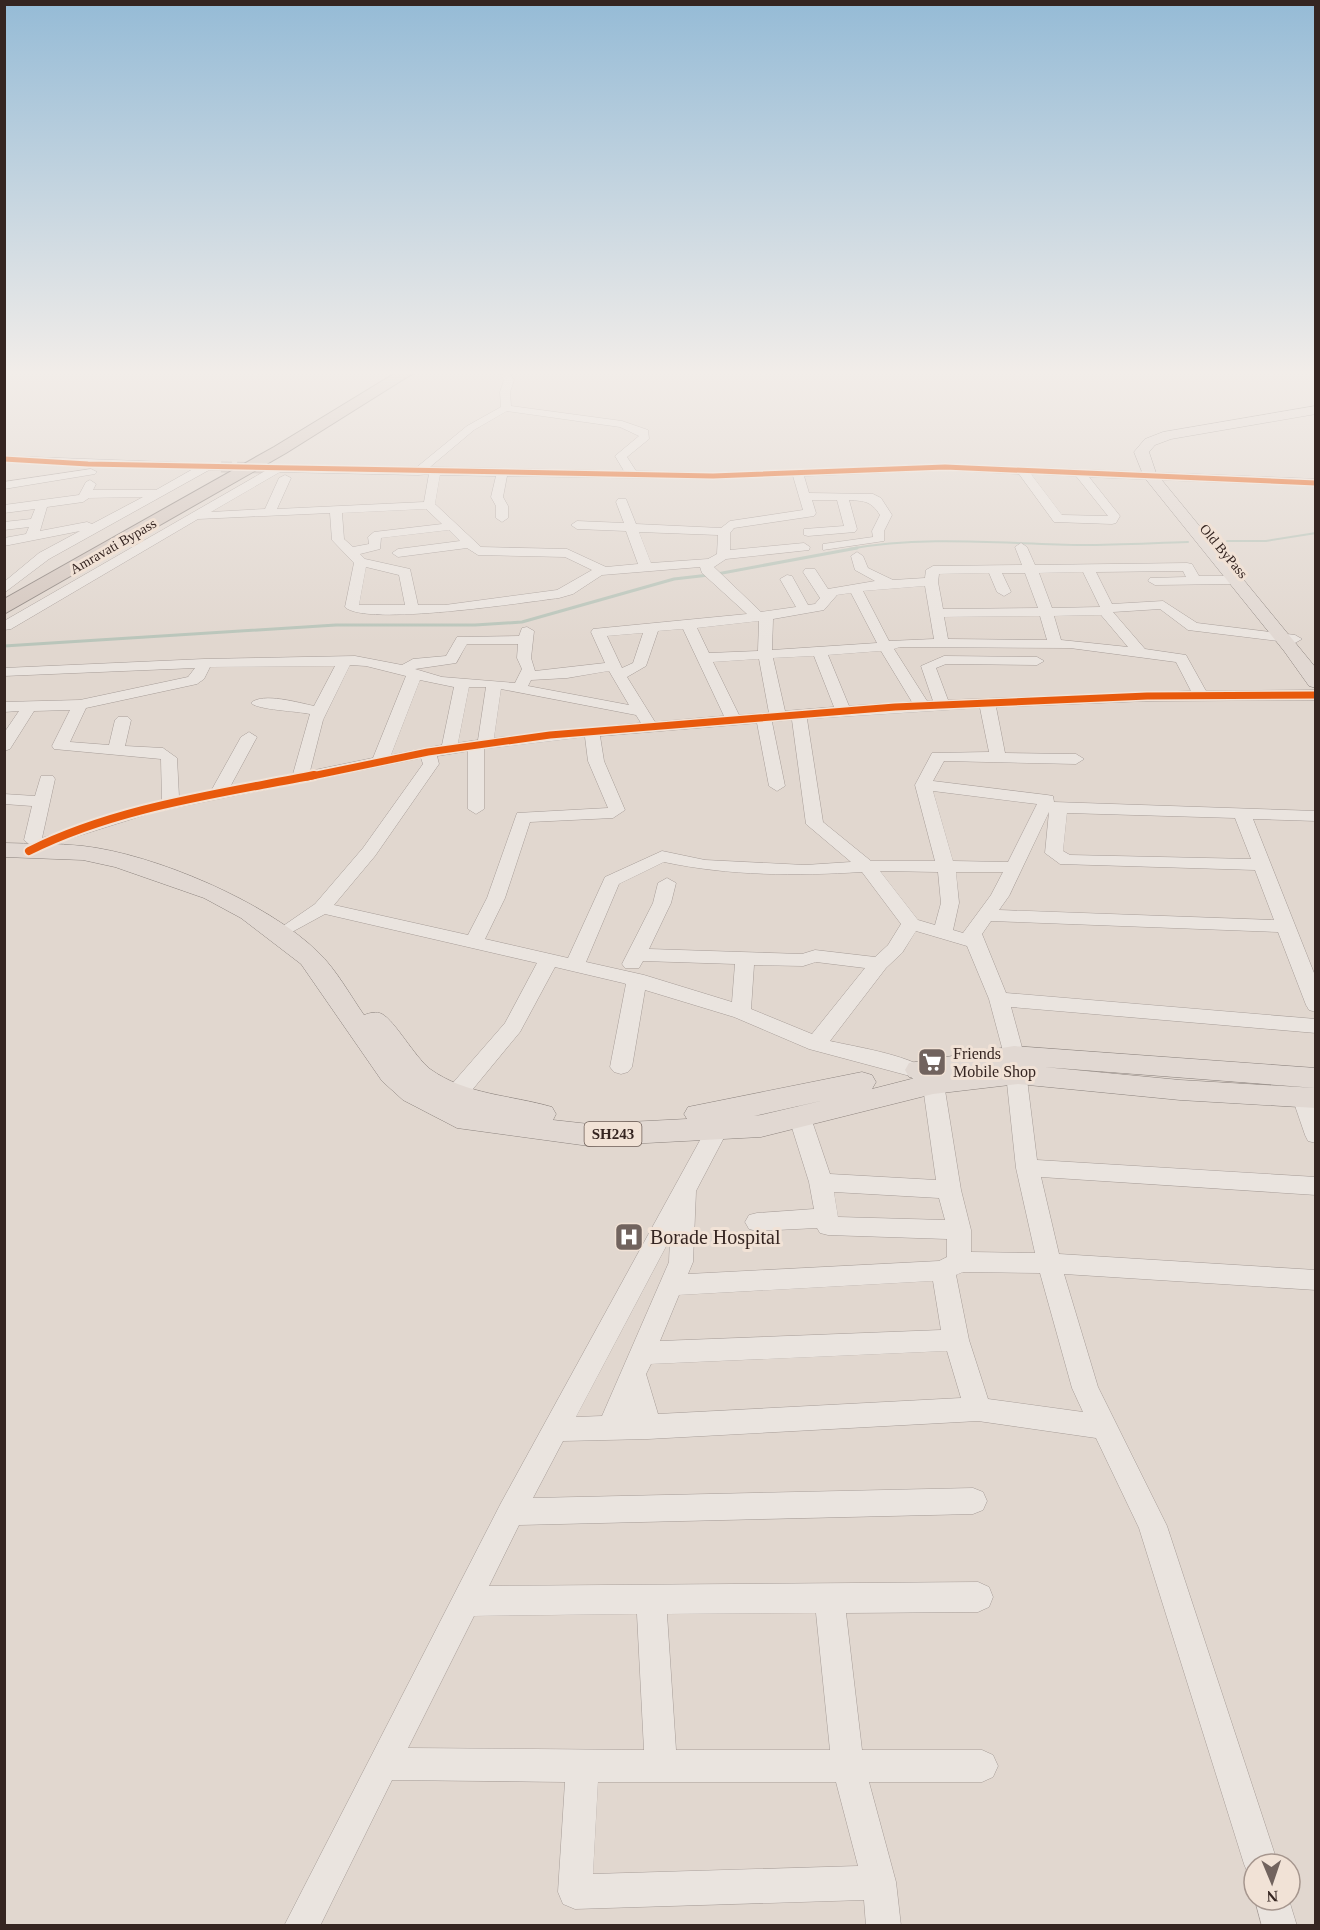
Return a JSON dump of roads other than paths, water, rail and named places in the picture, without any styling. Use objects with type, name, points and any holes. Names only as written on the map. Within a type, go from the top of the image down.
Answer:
[{"type":"highway","name":"Amravati Bypass","points":[[4,594],[242,462]]},
{"type":"highway","name":"Amravati Bypass","points":[[4,608],[259,462]]},
{"type":"main road","points":[[1154,462],[1155,474],[1234,580],[1289,639],[1316,682]]},
{"type":"main road","name":"Old ByPass","points":[[1155,474],[1289,639],[1316,665]]},
{"type":"main road","name":"SH243","points":[[24,846],[109,847],[249,898],[312,943],[411,1068],[450,1102],[457,1118],[589,1135],[761,1125],[925,1078]]},
{"type":"main road","name":"SH243","points":[[24,846],[83,853],[121,861],[212,893],[250,913],[310,958],[392,1074],[413,1093],[450,1102],[581,1118],[628,1120],[743,1108],[1016,1064],[1180,1090],[1311,1091]]},
{"type":"street","points":[[62,462],[221,467]]},
{"type":"street","points":[[418,472],[430,462]]},
{"type":"street","points":[[625,462],[632,475]]},
{"type":"street","points":[[4,486],[97,470],[112,465]]},
{"type":"street","points":[[111,494],[133,465]]},
{"type":"street","points":[[4,589],[37,560],[206,467]]},
{"type":"street","points":[[615,491],[632,475],[713,476],[945,467],[1155,474],[1316,483]]},
{"type":"street","points":[[4,508],[83,498],[97,470]]},
{"type":"street","points":[[1022,470],[1058,519],[1112,520],[1114,516],[1079,472]]},
{"type":"street","points":[[269,513],[276,471]]},
{"type":"street","points":[[6,626],[276,471],[502,473],[615,491]]},
{"type":"street","points":[[429,505],[435,472]]},
{"type":"street","points":[[710,570],[723,555],[724,532],[730,525],[807,515],[811,511],[797,472]]},
{"type":"street","points":[[502,473],[497,497],[502,506],[502,518]]},
{"type":"street","points":[[49,479],[46,491],[111,494],[159,493]]},
{"type":"street","points":[[615,491],[646,568]]},
{"type":"street","points":[[804,496],[874,499],[886,517],[878,531],[878,540],[828,547]]},
{"type":"street","points":[[808,532],[850,529],[842,496]]},
{"type":"street","points":[[32,536],[42,504]]},
{"type":"street","points":[[197,516],[429,505],[478,551],[567,553],[598,571]]},
{"type":"street","points":[[336,510],[337,538],[361,562],[405,572],[412,608]]},
{"type":"street","points":[[4,526],[35,522]]},
{"type":"street","points":[[4,542],[100,525]]},
{"type":"street","points":[[577,525],[724,532]]},
{"type":"street","points":[[350,552],[376,546],[374,537],[378,535],[453,526]]},
{"type":"street","points":[[398,553],[469,544]]},
{"type":"street","points":[[723,555],[804,547]]},
{"type":"street","points":[[1021,547],[1047,612],[1055,644]]},
{"type":"street","points":[[857,556],[862,570],[891,584]]},
{"type":"street","points":[[361,562],[353,608],[445,609],[559,594],[568,591],[598,571],[646,568],[710,570],[761,614],[777,786]]},
{"type":"street","points":[[944,660],[939,643],[938,613],[931,582],[933,570],[1187,567],[1195,580]]},
{"type":"street","points":[[1087,568],[1106,610],[1141,653]]},
{"type":"street","points":[[994,570],[1004,592]]},
{"type":"street","points":[[810,572],[827,598]]},
{"type":"street","points":[[788,579],[804,609]]},
{"type":"street","points":[[1155,581],[1234,580]]},
{"type":"street","points":[[651,727],[616,670],[598,632],[733,621],[761,614],[819,607],[832,592],[891,584],[931,582]]},
{"type":"street","points":[[856,590],[885,646],[922,706]]},
{"type":"street","points":[[938,613],[1106,610],[1163,605],[1193,627],[1289,639]]},
{"type":"street","points":[[688,624],[734,720]]},
{"type":"street","points":[[4,672],[204,663],[345,661],[357,658],[409,674],[462,683],[522,683],[567,674],[639,666],[652,627]]},
{"type":"street","points":[[380,762],[413,663],[451,660],[462,640],[527,635],[524,658],[529,667],[522,683]]},
{"type":"street","points":[[301,643],[306,660]]},
{"type":"street","points":[[704,658],[939,643],[1055,644],[1181,658],[1201,695]]},
{"type":"street","points":[[819,651],[844,712]]},
{"type":"street","points":[[942,705],[928,666],[944,660],[1038,661]]},
{"type":"street","points":[[300,778],[319,712],[345,661]]},
{"type":"street","points":[[4,707],[80,705],[196,680],[204,663]]},
{"type":"street","points":[[449,749],[462,683]]},
{"type":"street","points":[[522,683],[641,711]]},
{"type":"street","points":[[476,809],[480,744],[494,684]]},
{"type":"street","points":[[24,846],[171,804],[428,752],[480,744],[592,732],[922,706],[1201,695],[1316,695]]},
{"type":"street","points":[[259,703],[291,705],[319,712]]},
{"type":"street","points":[[987,704],[998,757]]},
{"type":"street","points":[[80,705],[60,746],[159,752],[167,755],[171,804]]},
{"type":"street","points":[[4,746],[29,707]]},
{"type":"street","points":[[799,715],[815,824],[867,866],[911,924],[975,942]]},
{"type":"street","points":[[116,750],[123,720]]},
{"type":"street","points":[[474,941],[496,898],[523,817],[613,813],[617,810],[596,761],[592,732]]},
{"type":"street","points":[[217,795],[249,737]]},
{"type":"street","points":[[292,927],[322,908],[369,852],[431,764],[428,752]]},
{"type":"street","points":[[943,933],[950,903],[945,868],[923,785],[938,756],[1076,759]]},
{"type":"street","points":[[24,846],[47,779]]},
{"type":"street","points":[[923,785],[1047,800],[1051,807],[1054,853],[1066,860],[1264,865]]},
{"type":"street","points":[[4,799],[40,801]]},
{"type":"street","points":[[1051,807],[1316,816]]},
{"type":"street","points":[[1051,807],[1014,867],[1000,896],[972,934],[999,999],[1016,1064],[1027,1168],[1049,1263],[1085,1388],[1153,1526],[1257,1852]]},
{"type":"street","points":[[1242,814],[1264,865],[1316,1005]]},
{"type":"street","points":[[575,965],[611,881],[662,856],[705,865],[805,870],[867,866],[1014,867]]},
{"type":"street","points":[[621,1066],[636,955],[662,903],[667,883]]},
{"type":"street","points":[[322,908],[474,941],[631,979],[741,1012],[816,1044],[925,1078],[959,1230],[951,1267],[956,1340],[978,1409]]},
{"type":"street","points":[[985,915],[1286,926]]},
{"type":"street","points":[[816,1044],[879,964],[895,949],[911,924]]},
{"type":"street","points":[[636,955],[803,960],[815,956],[879,964]]},
{"type":"street","points":[[741,1012],[745,958]]},
{"type":"street","points":[[450,1102],[513,1027],[549,959]]},
{"type":"street","points":[[999,999],[1316,1026]]},
{"type":"street","points":[[1311,1091],[1316,1134]]},
{"type":"street","points":[[799,1115],[821,1182],[828,1226]]},
{"type":"street","points":[[301,1926],[511,1512],[718,1128]]},
{"type":"street","points":[[1027,1168],[1316,1186]]},
{"type":"street","points":[[821,1182],[949,1190]]},
{"type":"street","points":[[610,1428],[681,1262],[686,1187]]},
{"type":"street","points":[[757,1222],[824,1218],[828,1226]]},
{"type":"street","points":[[828,1226],[959,1230]]},
{"type":"street","points":[[672,1284],[1049,1263],[1316,1280]]},
{"type":"street","points":[[638,1364],[956,1340]]},
{"type":"street","points":[[638,1364],[648,1427]]},
{"type":"street","points":[[555,1429],[648,1427],[978,1409],[1104,1427]]},
{"type":"street","points":[[511,1512],[973,1500]]},
{"type":"street","points":[[465,1601],[978,1597]]},
{"type":"street","points":[[829,1598],[848,1766],[879,1882],[884,1926]]},
{"type":"street","points":[[651,1600],[661,1765]]},
{"type":"street","points":[[383,1764],[582,1768],[661,1765],[982,1766]]},
{"type":"street","points":[[582,1768],[575,1892],[879,1882]]},
{"type":"waterway","points":[[1227,541],[1266,541],[1316,533]]},
{"type":"waterway","points":[[849,549],[936,541],[1083,545],[1188,542]]},
{"type":"waterway","points":[[717,574],[857,548]]},
{"type":"waterway","points":[[4,646],[336,625],[475,625],[522,622],[674,579],[709,575]]},
{"type":"tunnel","points":[[221,467],[267,468]]},
{"type":"place","name":"Friends Mobile Shop","points":[[932,1062]]},
{"type":"place","name":"Borade Hospital","points":[[629,1237]]}]
